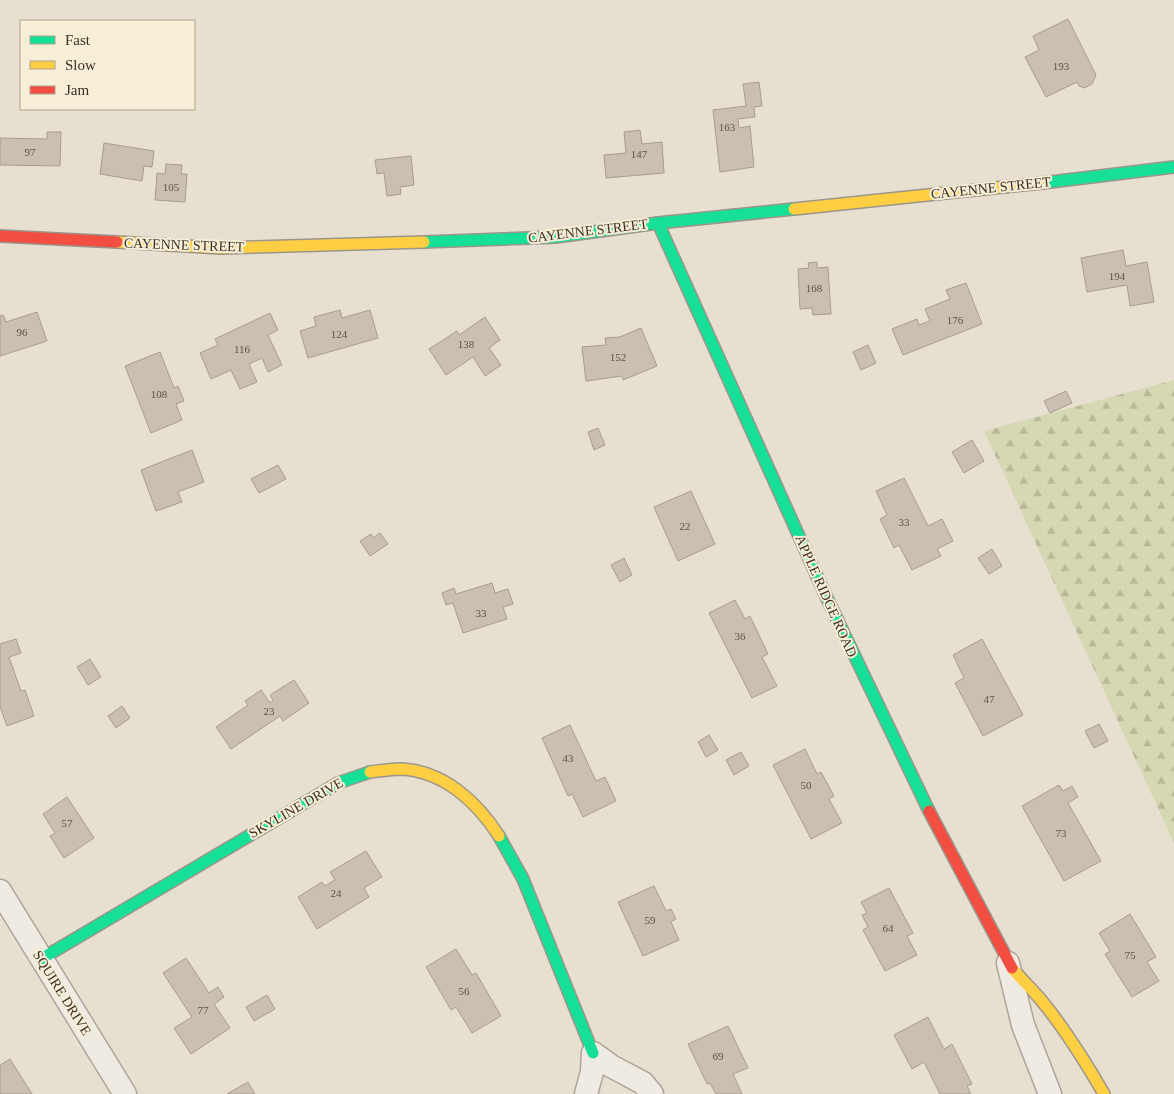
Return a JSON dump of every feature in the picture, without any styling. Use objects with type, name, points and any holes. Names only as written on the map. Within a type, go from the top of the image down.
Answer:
[{"type":"street","name":"CAYENNE STREET","points":[[0,236],[221,248],[465,242],[556,237],[658,223],[1174,167]]},
{"type":"street","name":"APPLE RIDGE ROAD","points":[[658,223],[880,714],[917,790],[1008,962],[1055,1019],[1104,1094]]},
{"type":"street","name":"SKYLINE DRIVE","points":[[41,959],[352,776],[380,769],[393,768],[419,771],[444,779],[458,790],[482,813],[510,851],[593,1054],[592,1072],[586,1094]]},
{"type":"street","name":"SQUIRE DRIVE","points":[[0,891],[125,1094]]},
{"type":"street","name":"APPLE RIDGE ROAD","points":[[1008,962],[1023,1025],[1050,1094]]},
{"type":"street","points":[[593,1054],[643,1083],[652,1094]]},
{"type":"green space","points":[[1174,380],[1174,843],[984,431]]},
{"type":"building","points":[[1068,19],[1096,75],[1092,84],[1084,88],[1079,86],[1077,82],[1046,97],[1025,57],[1039,50],[1033,36]]},
{"type":"building","points":[[759,82],[762,106],[754,107],[755,117],[738,119],[739,128],[750,126],[754,167],[720,172],[713,110],[746,106],[743,84]]},
{"type":"building","points":[[640,130],[642,144],[662,142],[664,173],[606,178],[604,155],[626,153],[624,132]]},
{"type":"building","points":[[47,132],[61,132],[60,166],[0,165],[0,138],[47,139]]},
{"type":"building","points":[[104,143],[154,151],[152,167],[144,166],[142,181],[100,174]]},
{"type":"building","points":[[411,156],[414,185],[400,187],[401,194],[387,196],[384,173],[377,174],[375,160]]},
{"type":"building","points":[[166,164],[182,165],[181,174],[187,174],[185,202],[155,200],[157,173],[165,174]]},
{"type":"building","points":[[1123,250],[1126,266],[1147,262],[1154,302],[1130,306],[1127,285],[1087,292],[1081,258]]},
{"type":"building","points":[[817,262],[817,268],[828,267],[831,314],[813,315],[812,308],[800,309],[798,269],[809,268],[808,263]]},
{"type":"building","points":[[966,283],[982,324],[903,355],[892,329],[917,319],[919,325],[930,321],[925,309],[950,299],[946,290]]},
{"type":"building","points":[[340,310],[342,318],[370,310],[378,338],[308,358],[300,331],[316,326],[314,317]]},
{"type":"building","points":[[37,312],[47,341],[0,356],[0,316],[3,315],[6,322]]},
{"type":"building","points":[[270,313],[278,330],[268,335],[282,365],[268,372],[262,358],[249,364],[257,382],[240,389],[231,370],[211,379],[200,353],[218,345],[215,339]]},
{"type":"building","points":[[485,317],[500,340],[489,348],[501,365],[485,376],[473,357],[446,375],[429,349],[457,331],[459,335]]},
{"type":"building","points":[[641,328],[657,366],[623,380],[622,376],[586,381],[582,347],[606,345],[605,338],[620,337]]},
{"type":"building","points":[[868,345],[876,363],[861,370],[853,352]]},
{"type":"building","points":[[160,352],[174,388],[178,386],[184,401],[176,404],[182,420],[151,433],[125,366]]},
{"type":"building","points":[[1066,391],[1072,403],[1050,413],[1044,401]]},
{"type":"building","points":[[598,428],[605,445],[594,450],[588,432]]},
{"type":"building","points":[[972,440],[984,461],[964,473],[952,452]]},
{"type":"building","points":[[192,450],[204,482],[178,492],[182,502],[156,511],[141,470]]},
{"type":"building","points":[[278,465],[286,479],[259,493],[251,479]]},
{"type":"building","points":[[904,478],[928,526],[942,519],[953,541],[937,549],[941,556],[912,570],[899,545],[894,548],[880,519],[887,515],[876,491]]},
{"type":"building","points":[[691,491],[715,544],[678,561],[654,507]]},
{"type":"building","points":[[380,533],[388,544],[370,556],[360,541],[371,534],[373,538]]},
{"type":"building","points":[[992,549],[1002,566],[989,574],[978,558]]},
{"type":"building","points":[[624,558],[632,575],[620,582],[611,565]]},
{"type":"building","points":[[492,583],[495,593],[508,589],[513,604],[503,607],[507,619],[463,633],[453,603],[446,605],[442,593],[454,588],[456,594]]},
{"type":"building","points":[[735,600],[745,619],[750,616],[768,654],[762,657],[777,686],[752,698],[709,613]]},
{"type":"building","points":[[16,639],[21,653],[9,657],[21,691],[25,690],[34,716],[7,726],[0,707],[0,644]]},
{"type":"building","points":[[982,639],[1023,715],[983,736],[955,683],[964,678],[953,655]]},
{"type":"building","points":[[90,659],[101,677],[88,685],[77,667]]},
{"type":"building","points":[[294,680],[309,703],[283,721],[280,716],[231,749],[216,727],[248,705],[245,701],[261,690],[270,703],[273,700],[270,695]]},
{"type":"building","points":[[122,706],[130,718],[116,728],[108,716]]},
{"type":"building","points":[[1099,724],[1108,741],[1094,748],[1085,731]]},
{"type":"building","points":[[570,725],[596,781],[605,777],[616,801],[583,817],[572,794],[568,796],[542,738]]},
{"type":"building","points":[[709,735],[718,750],[706,757],[698,742]]},
{"type":"building","points":[[805,749],[817,774],[821,772],[834,796],[829,799],[842,823],[811,839],[773,765]]},
{"type":"building","points":[[741,752],[749,766],[734,775],[726,760]]},
{"type":"building","points":[[1059,785],[1063,791],[1072,786],[1078,797],[1068,803],[1101,861],[1064,881],[1022,806]]},
{"type":"building","points":[[67,797],[94,838],[64,858],[50,836],[55,833],[43,814]]},
{"type":"building","points":[[366,851],[382,877],[364,888],[369,897],[317,929],[298,897],[322,882],[325,886],[335,880],[330,872]]},
{"type":"building","points":[[654,886],[666,911],[671,909],[676,919],[671,922],[679,940],[643,956],[618,902]]},
{"type":"building","points":[[889,888],[913,933],[907,936],[917,955],[885,971],[863,930],[868,927],[862,915],[867,913],[861,902]]},
{"type":"building","points":[[1130,914],[1156,957],[1147,962],[1159,981],[1132,997],[1105,954],[1110,951],[1099,933]]},
{"type":"building","points":[[456,949],[472,975],[476,973],[501,1016],[472,1033],[456,1007],[451,1010],[426,967]]},
{"type":"building","points":[[186,958],[209,993],[218,987],[224,997],[214,1004],[230,1028],[191,1054],[174,1028],[192,1017],[163,973]]},
{"type":"building","points":[[267,995],[275,1009],[254,1021],[246,1007]]},
{"type":"building","points":[[928,1017],[944,1049],[952,1044],[972,1084],[967,1086],[971,1094],[940,1094],[924,1062],[912,1069],[894,1035]]},
{"type":"building","points":[[728,1026],[748,1068],[733,1074],[742,1094],[716,1094],[710,1083],[707,1084],[688,1044]]},
{"type":"building","points":[[10,1059],[32,1094],[0,1094],[0,1065]]},
{"type":"building","points":[[248,1082],[255,1094],[227,1094]]},
{"type":"traffic: fast","points":[[1042,183],[1174,167]]},
{"type":"traffic: fast","points":[[424,242],[556,237],[658,223],[794,209]]},
{"type":"traffic: fast","points":[[658,223],[825,594],[929,811]]},
{"type":"traffic: fast","points":[[41,959],[338,783],[370,772]]},
{"type":"traffic: fast","points":[[499,836],[523,879],[593,1053]]},
{"type":"traffic: slow","points":[[794,209],[1042,183]]},
{"type":"traffic: slow","points":[[117,242],[221,248],[424,242]]},
{"type":"traffic: slow","points":[[370,772],[401,769],[417,771],[445,782],[470,800],[499,836]]},
{"type":"traffic: slow","points":[[1012,968],[1038,996],[1058,1022],[1104,1094]]},
{"type":"traffic: jam","points":[[0,236],[117,242]]},
{"type":"traffic: jam","points":[[929,811],[1012,968]]}]
